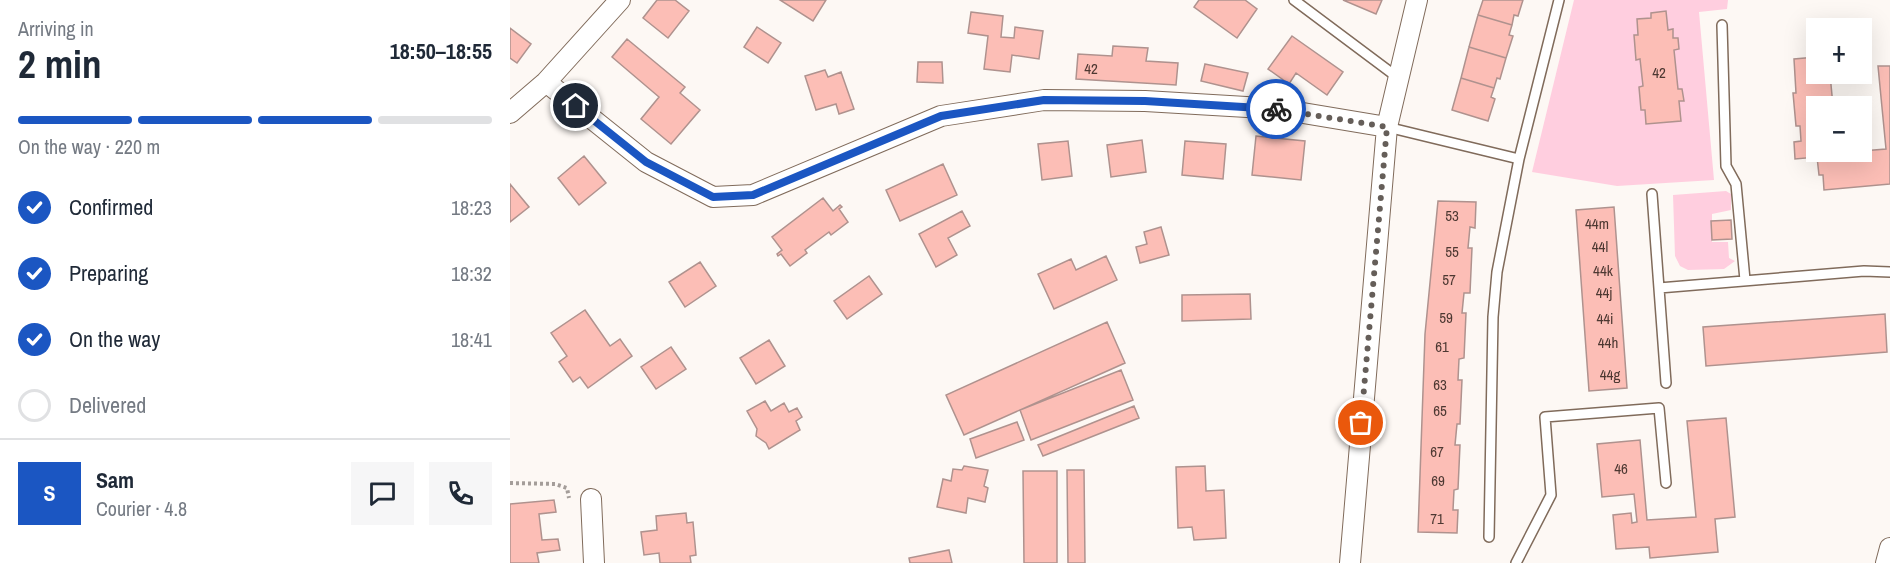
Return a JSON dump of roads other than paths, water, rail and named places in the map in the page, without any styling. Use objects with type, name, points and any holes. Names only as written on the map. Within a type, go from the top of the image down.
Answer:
[{"type":"street","points":[[510,113],[546,82],[621,0]]},
{"type":"street","points":[[1350,563],[1387,127],[1417,0]]},
{"type":"street","points":[[546,82],[646,162],[713,197],[753,195],[941,116],[1044,100],[1145,101],[1279,109],[1387,127]]},
{"type":"street","points":[[591,499],[594,563]]},
{"type":"street","points":[[1886,563],[1890,548]]},
{"type":"lane","points":[[1294,0],[1397,77]]},
{"type":"lane","points":[[1489,537],[1493,318],[1497,272],[1519,159],[1559,0]]},
{"type":"lane","points":[[1722,25],[1726,166],[1736,184],[1744,280]]},
{"type":"lane","points":[[1387,127],[1519,159]]},
{"type":"lane","points":[[1652,194],[1666,383]]},
{"type":"lane","points":[[1659,288],[1864,271],[1890,272]]},
{"type":"lane","points":[[1516,563],[1551,495],[1545,417],[1659,408],[1666,483]]}]
